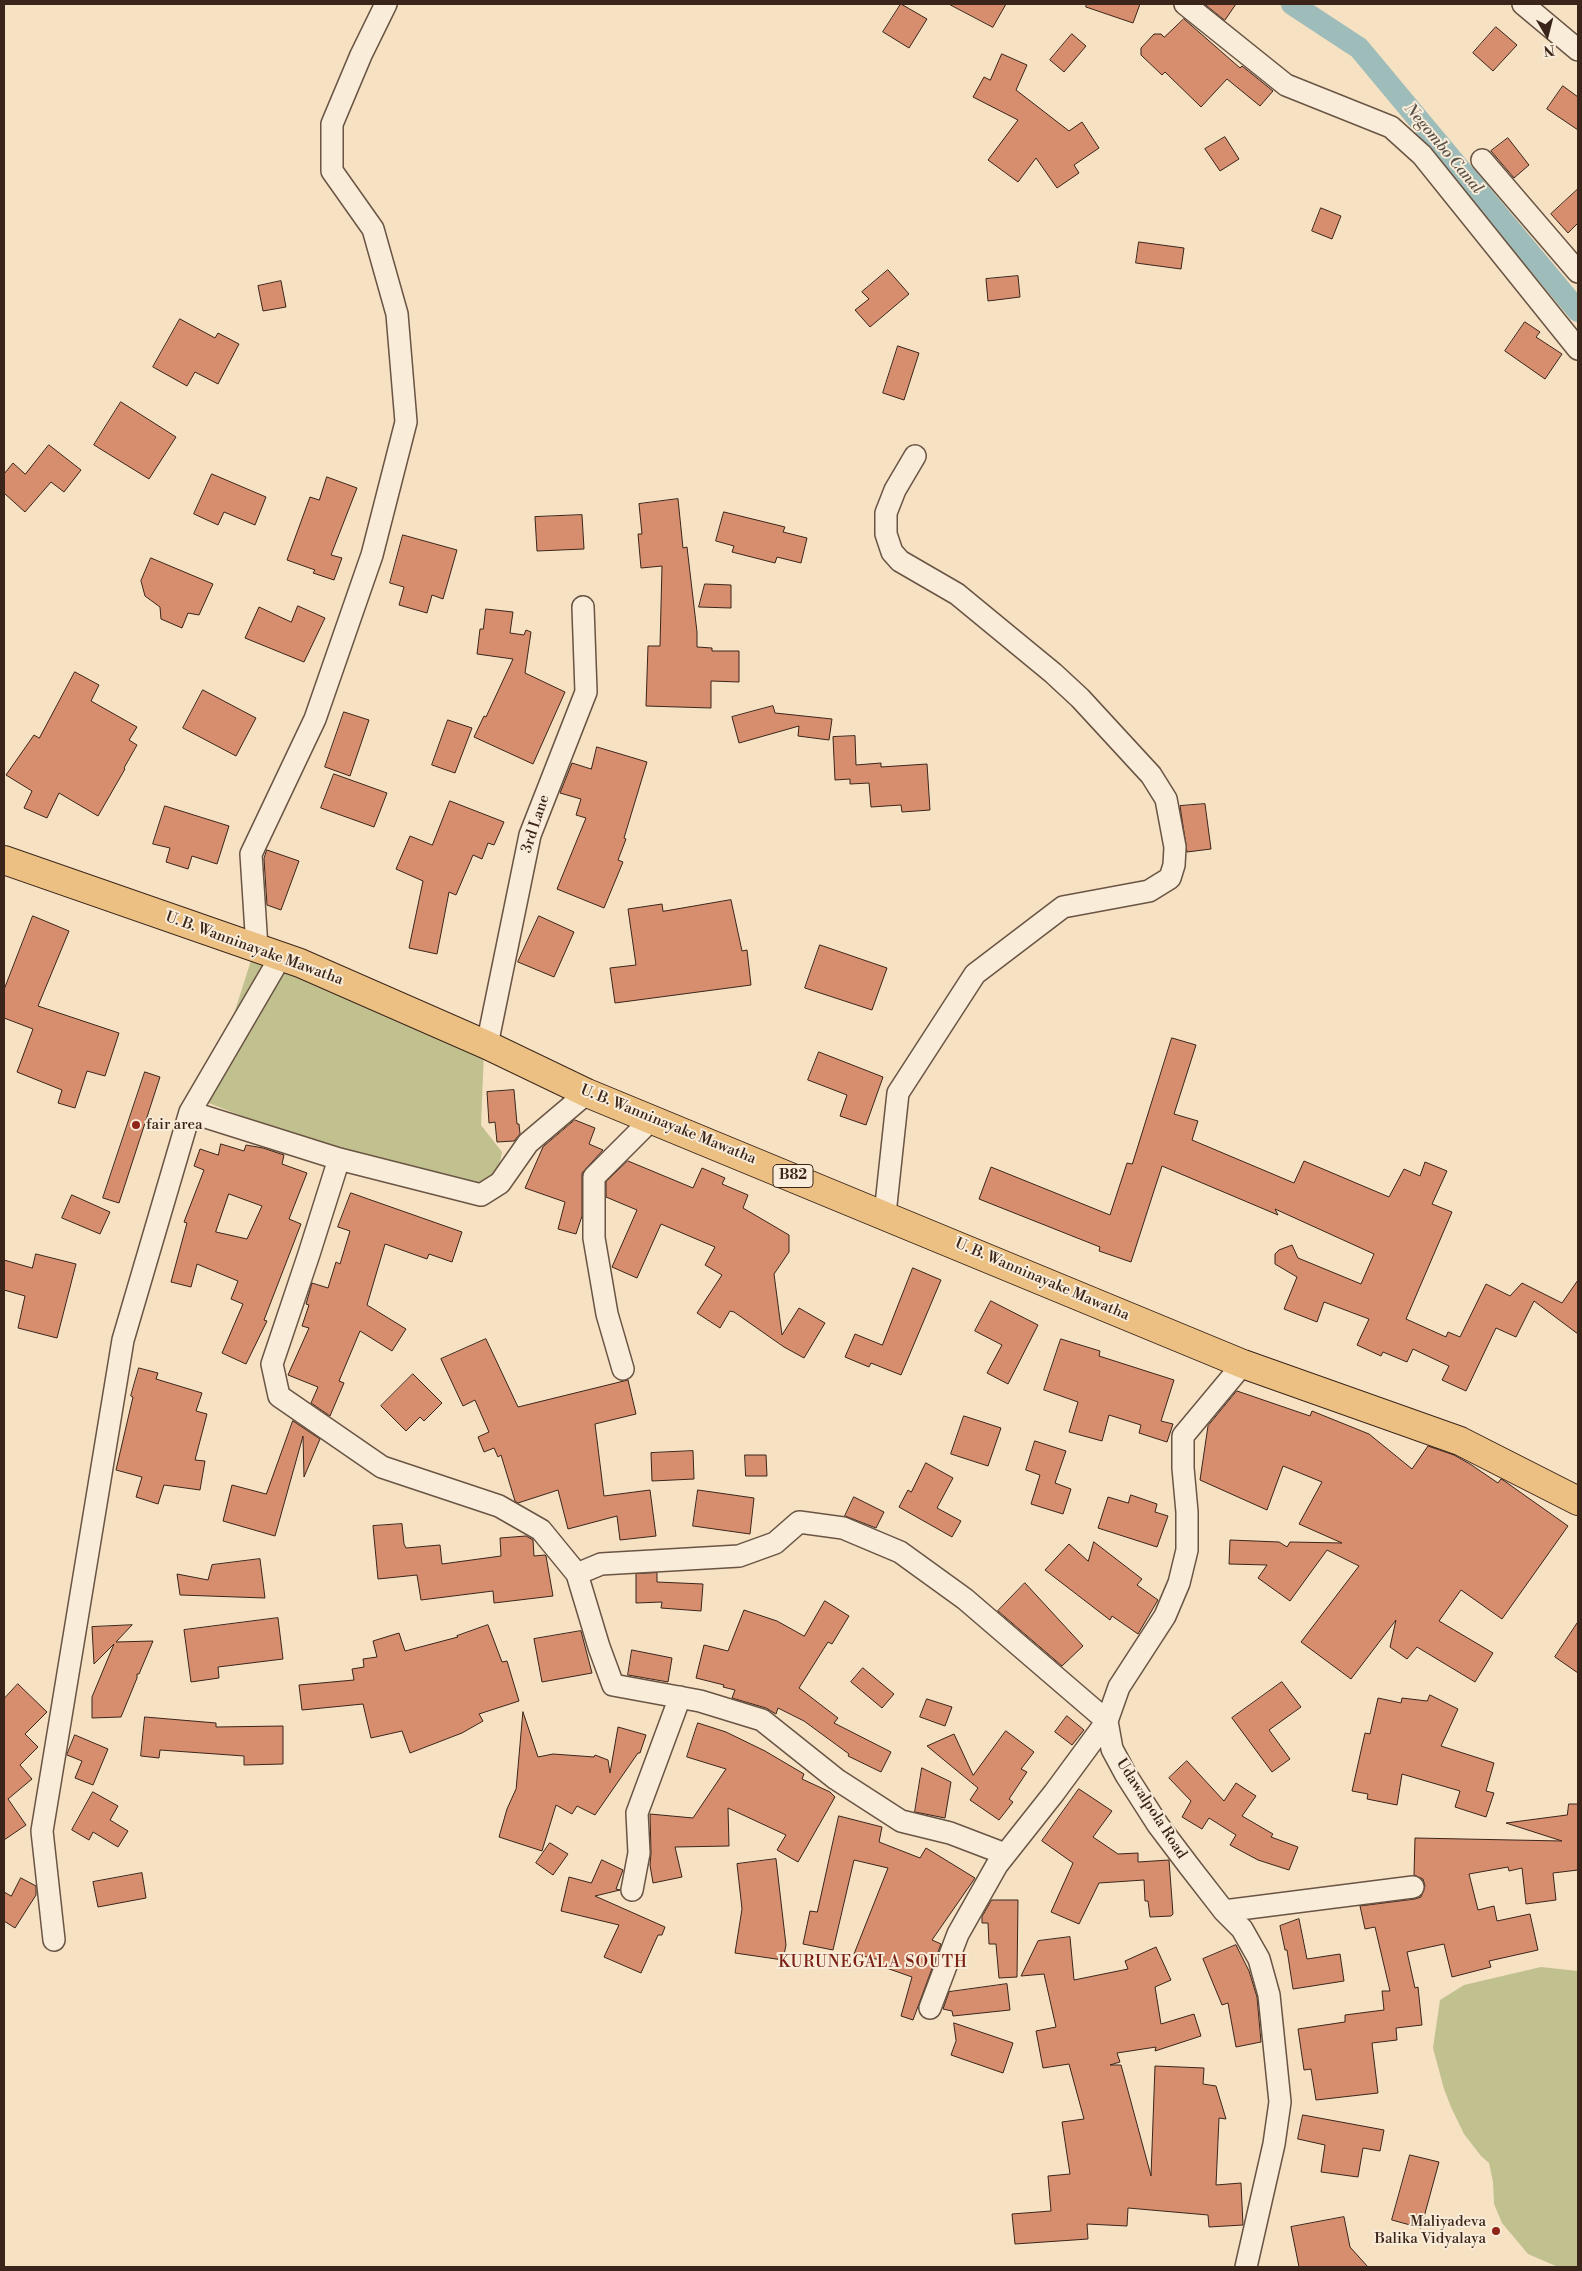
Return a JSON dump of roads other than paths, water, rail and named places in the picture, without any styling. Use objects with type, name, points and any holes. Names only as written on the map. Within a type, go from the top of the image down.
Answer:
[{"type":"main road","name":"U. B. Wanninayake Mawatha","points":[[4,860],[269,952],[487,1045],[587,1093],[653,1118],[1243,1364],[1460,1441],[1578,1501]]},
{"type":"street","points":[[54,1940],[42,1831],[67,1689],[123,1340],[190,1112],[269,952],[252,854],[315,719],[372,555],[406,422],[397,314],[373,229],[332,171],[332,124],[360,55],[386,4]]},
{"type":"street","points":[[1185,4],[1286,85],[1392,127],[1422,155],[1578,349]]},
{"type":"street","points":[[1524,4],[1578,50]]},
{"type":"street","points":[[1482,160],[1578,272]]},
{"type":"street","points":[[885,1214],[898,1093],[975,974],[1063,907],[1149,891],[1170,878],[1174,865],[1175,847],[1166,799],[1151,775],[1080,698],[1053,673],[957,594],[900,561],[892,552],[886,534],[886,512],[895,490],[915,456]]},
{"type":"street","name":"3rd Lane","points":[[487,1045],[530,835],[586,692],[583,607]]},
{"type":"street","points":[[190,1112],[339,1159],[481,1196],[500,1183],[528,1143],[587,1093]]},
{"type":"street","points":[[623,1369],[607,1314],[594,1238],[594,1177],[653,1118]]},
{"type":"street","points":[[339,1159],[310,1254],[272,1364],[279,1396],[382,1467],[499,1506],[541,1530],[577,1574],[599,1647],[613,1685],[700,1701],[762,1720],[836,1779],[901,1821],[950,1833],[1005,1854]]},
{"type":"street","name":"Udawalpola Road","points":[[1243,1364],[1183,1436],[1187,1550],[1178,1583],[1165,1616],[1119,1687],[1107,1721],[1112,1749],[1126,1776],[1158,1825],[1224,1911],[1242,1928],[1259,1958],[1269,1995],[1280,2102],[1274,2144],[1246,2267]]},
{"type":"street","points":[[577,1574],[601,1564],[739,1556],[775,1543],[799,1522],[842,1528],[900,1552],[965,1599],[1107,1721],[1054,1793],[997,1865],[958,1934],[930,2008]]},
{"type":"street","points":[[632,1890],[639,1853],[637,1813],[680,1697]]},
{"type":"street","points":[[1224,1911],[1413,1887]]},
{"type":"waterway","name":"Negombo Canal","points":[[1292,4],[1359,48],[1578,311]]},
{"type":"place","name":"fair area","points":[[136,1125]]},
{"type":"place","name":"Maliyadeva Balika Vidyalaya","points":[[1496,2231]]},
{"type":"district","name":"KURUNEGALA SOUTH","points":[[873,1963]]}]
